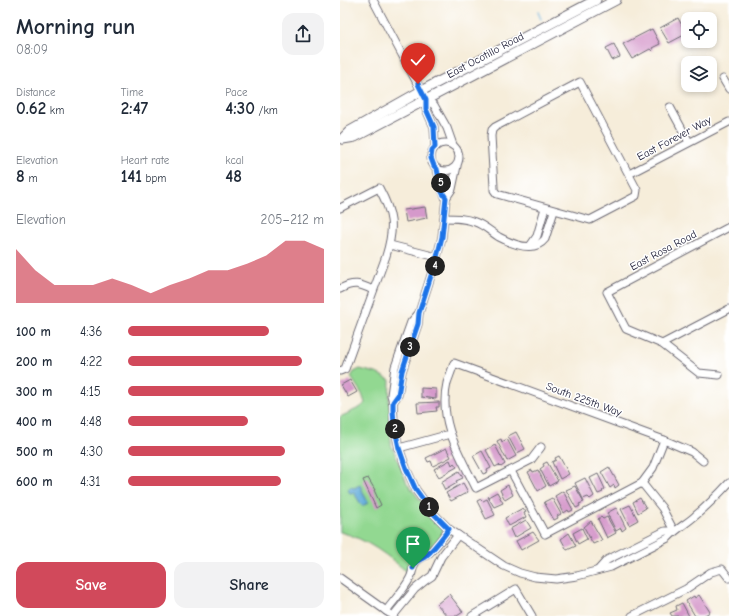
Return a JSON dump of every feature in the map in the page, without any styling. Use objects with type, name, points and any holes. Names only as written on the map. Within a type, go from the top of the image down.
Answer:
[{"type":"main road","name":"East Ocotillo Road","points":[[341,140],[355,137],[424,95],[596,0]]},
{"type":"main road","name":"East Ocotillo Road","points":[[424,95],[616,0]]},
{"type":"street","points":[[373,0],[424,95],[434,105],[447,128],[453,145],[460,154],[452,189],[446,198],[437,257],[419,313],[411,322],[395,366],[391,395],[393,402],[394,424],[399,448],[406,468],[416,490],[432,512],[453,532],[504,566],[520,573],[535,577],[556,579],[578,576],[611,567],[661,542],[668,538],[674,531],[694,517],[715,499],[729,483]]},
{"type":"street","points":[[723,78],[729,89]]},
{"type":"street","points":[[580,82],[629,174],[637,190],[635,197],[591,220],[501,196],[495,192],[494,187],[491,133],[495,127],[580,82]]},
{"type":"street","points":[[424,95],[426,109],[434,127],[435,147]]},
{"type":"street","points":[[670,107],[689,142]]},
{"type":"street","name":"East Forever Way","points":[[629,174],[729,122]]},
{"type":"street","points":[[446,198],[442,192],[437,169],[431,158],[432,150],[444,142],[453,145]]},
{"type":"street","points":[[437,169],[445,171],[457,166]]},
{"type":"street","points":[[340,208],[379,188],[390,210],[392,223],[390,245],[342,370]]},
{"type":"street","points":[[530,246],[537,236],[545,208]]},
{"type":"street","points":[[444,218],[470,220],[482,224],[504,239],[523,246],[530,246],[538,245],[545,239],[554,211]]},
{"type":"street","name":"East Rosa Road","points":[[662,344],[626,328],[607,292],[729,227]]},
{"type":"street","points":[[390,245],[437,257]]},
{"type":"street","points":[[340,289],[349,284],[361,284],[373,290]]},
{"type":"street","points":[[719,375],[699,373],[662,344],[729,309]]},
{"type":"street","name":"South 225th Way","points":[[450,434],[445,408],[447,384],[454,363],[664,440],[692,452],[703,461]]},
{"type":"street","points":[[399,448],[450,434],[476,488],[531,460],[541,446]]},
{"type":"street","points":[[511,471],[545,534],[642,483],[653,468],[664,440]]},
{"type":"street","points":[[642,483],[662,508],[674,531]]},
{"type":"street","points":[[386,611],[407,583],[413,572],[415,562],[424,558],[453,532]]},
{"type":"street","points":[[340,578],[393,616],[403,602],[434,574],[435,568],[453,532]]},
{"type":"street","points":[[424,558],[432,562],[435,568]]},
{"type":"street","points":[[632,616],[686,589],[711,572],[722,569],[729,578]]},
{"type":"street","points":[[413,572],[414,575],[420,579],[426,580]]},
{"type":"street","points":[[472,616],[516,589],[532,616]]},
{"type":"green space","points":[[360,369],[376,373],[390,380],[389,403],[391,444],[407,483],[426,508],[444,527],[441,536],[432,546],[419,556],[409,574],[377,549],[359,539],[340,532],[340,417],[361,407],[365,403],[362,394],[351,377],[354,372]]},
{"type":"water","points":[[360,485],[368,503],[362,506],[354,493],[350,493],[348,490],[350,487],[354,488]]},
{"type":"building","points":[[678,18],[681,24],[681,37],[669,43],[660,28]]},
{"type":"building","points":[[652,29],[660,44],[652,48],[652,51],[650,49],[632,59],[623,44]]},
{"type":"building","points":[[614,44],[620,57],[612,60],[606,48]]},
{"type":"building","points":[[425,207],[427,218],[406,222],[404,210]]},
{"type":"building","points":[[350,380],[357,392],[348,397],[341,385]]},
{"type":"building","points":[[421,388],[436,389],[436,399],[421,397]]},
{"type":"building","points":[[439,402],[439,407],[436,407],[437,411],[418,413],[417,403]]},
{"type":"building","points":[[516,432],[525,449],[517,453],[508,436]]},
{"type":"building","points":[[501,439],[502,442],[507,439],[516,456],[507,461],[497,441]]},
{"type":"building","points":[[495,445],[505,464],[501,467],[499,465],[495,467],[486,450]]},
{"type":"building","points":[[446,448],[451,457],[433,466],[431,461],[428,462],[426,458]]},
{"type":"building","points":[[482,451],[491,468],[487,470],[488,472],[483,474],[473,456]]},
{"type":"building","points":[[559,456],[569,474],[560,479],[552,462]]},
{"type":"building","points":[[450,460],[452,465],[454,463],[457,467],[439,477],[434,469]]},
{"type":"building","points":[[547,462],[558,481],[549,486],[540,469],[544,466],[543,464]]},
{"type":"building","points":[[609,467],[619,485],[615,488],[614,485],[610,488],[601,472]]},
{"type":"building","points":[[532,470],[533,472],[538,470],[546,486],[538,491],[528,472]]},
{"type":"building","points":[[459,471],[463,478],[456,481],[457,483],[445,490],[441,482]]},
{"type":"building","points":[[598,474],[605,489],[602,491],[603,492],[598,494],[590,478]]},
{"type":"building","points":[[368,478],[381,505],[376,508],[363,480]]},
{"type":"building","points":[[585,478],[594,496],[590,499],[588,497],[583,499],[575,483]]},
{"type":"building","points":[[463,483],[468,492],[451,501],[446,493]]},
{"type":"building","points":[[508,485],[513,495],[505,500],[500,490]]},
{"type":"building","points":[[575,486],[584,502],[579,504],[580,506],[576,508],[566,490]]},
{"type":"building","points":[[563,491],[573,510],[569,512],[568,510],[564,513],[555,496]]},
{"type":"building","points":[[497,492],[503,503],[494,507],[488,497]]},
{"type":"building","points":[[552,498],[561,514],[554,520],[544,502]]},
{"type":"building","points":[[640,498],[646,508],[638,513],[633,502]]},
{"type":"building","points":[[481,499],[483,501],[487,499],[495,515],[486,519],[477,501]]},
{"type":"building","points":[[630,505],[638,520],[629,525],[621,509]]},
{"type":"building","points":[[523,508],[526,512],[524,513],[526,517],[509,526],[505,518]]},
{"type":"building","points":[[616,508],[626,528],[622,531],[621,528],[616,531],[607,513]]},
{"type":"building","points":[[601,517],[603,519],[607,517],[616,533],[607,538],[598,519]]},
{"type":"building","points":[[526,520],[531,528],[514,538],[510,529]]},
{"type":"building","points":[[591,521],[602,540],[593,544],[584,527]]},
{"type":"building","points":[[582,528],[587,539],[578,544],[573,533]]},
{"type":"building","points":[[533,532],[539,540],[521,550],[516,541]]},
{"type":"building","points":[[569,533],[576,546],[567,550],[561,539]]},
{"type":"building","points":[[449,594],[463,612],[457,616],[447,616],[437,604]]},
{"type":"building","points":[[699,595],[710,612],[703,616],[695,616],[686,601]]},
{"type":"building","points":[[682,603],[689,616],[672,616],[670,613],[677,610],[676,606]]},
{"type":"waterway","points":[[538,12],[541,19]]},
{"type":"route","points":[[413,568],[415,562],[421,558],[424,558],[449,529],[432,512],[416,490],[399,448],[394,424],[393,402],[398,395],[402,371],[418,324],[419,313],[437,257],[442,237],[446,198],[442,192],[441,181],[437,169],[431,158],[432,150],[435,147],[434,127],[426,109],[426,100],[418,84]]}]
